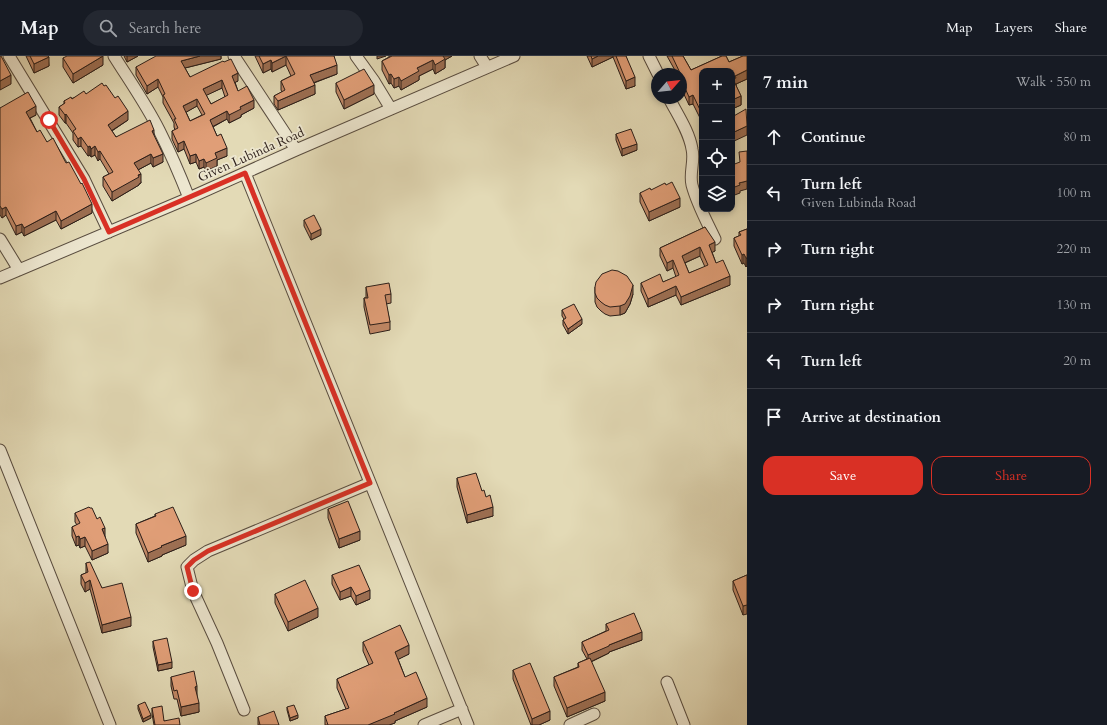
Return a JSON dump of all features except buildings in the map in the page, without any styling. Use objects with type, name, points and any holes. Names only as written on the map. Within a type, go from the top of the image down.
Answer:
[{"type":"street","points":[[9,56],[84,179],[109,232]]},
{"type":"street","points":[[114,56],[158,129],[176,166],[189,198]]},
{"type":"street","points":[[234,56],[296,150]]},
{"type":"street","points":[[356,56],[374,81],[391,109]]},
{"type":"street","points":[[480,56],[487,67]]},
{"type":"street","name":"Given Lubinda Road","points":[[0,278],[189,198],[514,56]]},
{"type":"street","points":[[649,56],[655,68]]},
{"type":"street","points":[[673,104],[690,140],[692,149],[692,184],[715,239]]},
{"type":"street","points":[[245,173],[468,725]]},
{"type":"street","points":[[0,239],[19,270]]},
{"type":"street","points":[[0,450],[110,725]]},
{"type":"street","points":[[244,710],[217,642],[193,591],[187,567],[194,560],[208,551],[370,483]]},
{"type":"street","points":[[667,682],[684,725]]},
{"type":"street","points":[[424,725],[462,709]]},
{"type":"street","points":[[570,725],[594,714]]},
{"type":"route","points":[[49,120],[84,179],[109,232],[245,173],[370,483],[208,551],[194,560],[187,567],[193,591]]}]
